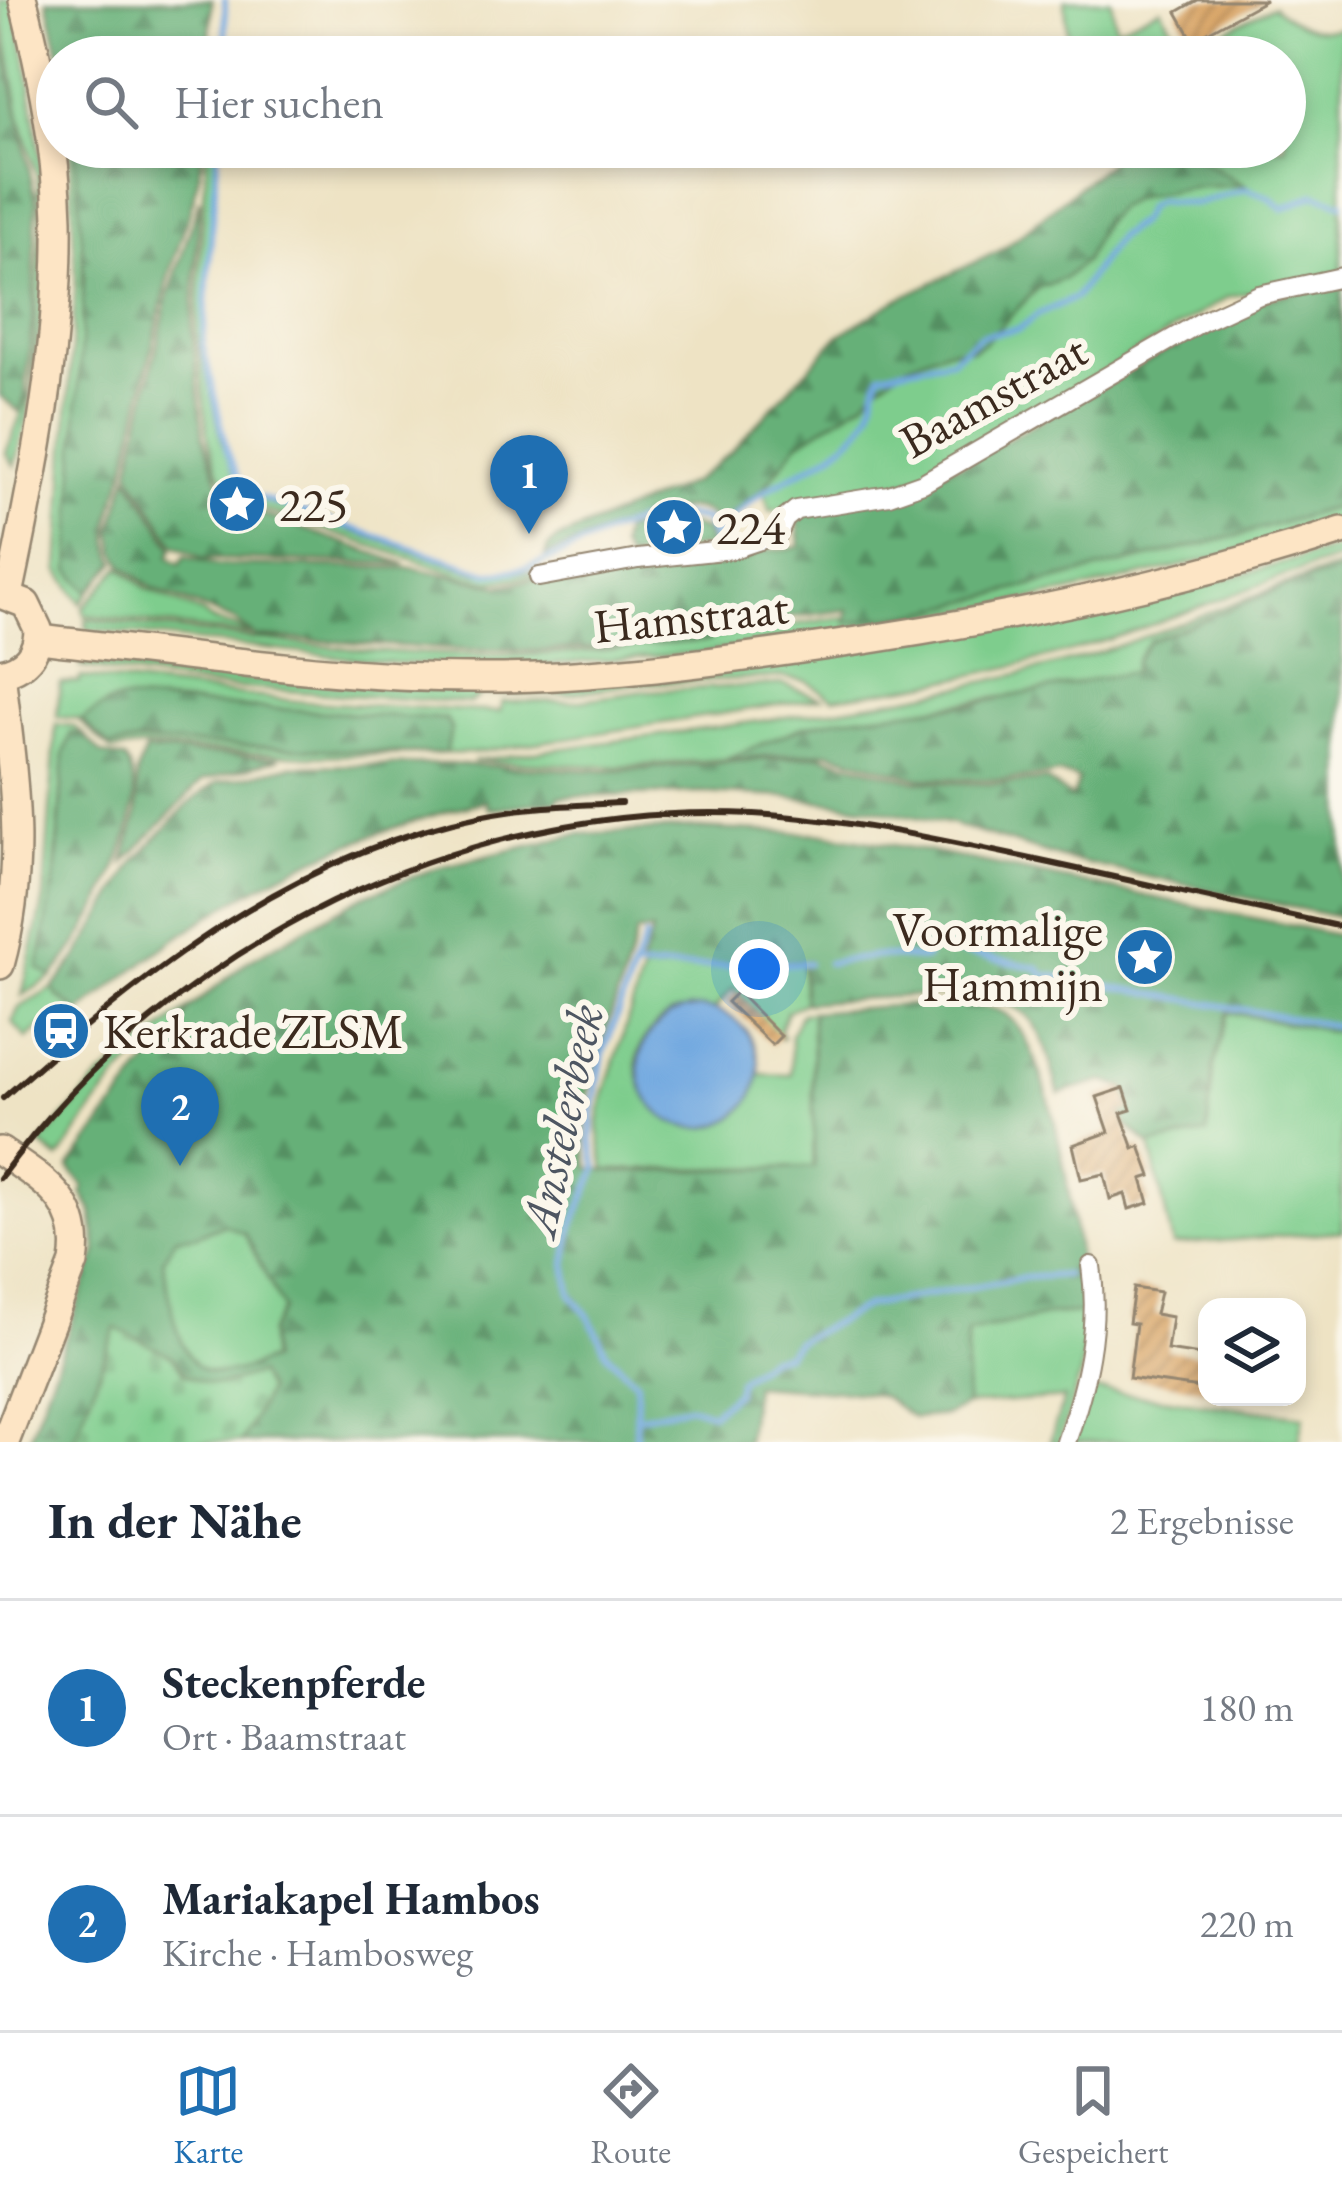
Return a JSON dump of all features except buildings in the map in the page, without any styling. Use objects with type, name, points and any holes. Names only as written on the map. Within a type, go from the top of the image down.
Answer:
[{"type":"main road","points":[[23,0],[36,56]]},
{"type":"main road","points":[[0,965],[16,891],[17,853],[16,802],[0,673],[29,658],[38,639],[32,611],[5,594],[41,436],[57,276],[55,168]]},
{"type":"main road","name":"Hamstraat","points":[[38,639],[359,674],[575,675],[772,654],[969,623],[1153,584],[1342,531]]},
{"type":"main road","points":[[0,1151],[62,1199],[77,1246],[5,1442]]},
{"type":"street","name":"Baamstraat","points":[[539,578],[638,559],[733,549],[778,533],[796,510],[902,491],[1202,321],[1259,295],[1342,277]]},
{"type":"street","points":[[1066,1442],[1089,1368],[1095,1292],[1091,1266]]},
{"type":"green space","points":[[0,0],[12,0],[26,58],[36,168],[42,168],[46,199],[43,308],[27,420],[15,466],[6,453],[31,388],[41,223],[38,180],[20,117]]},
{"type":"green space","points":[[47,0],[212,0],[210,36],[55,36]]},
{"type":"green space","points":[[1065,0],[1111,0],[1116,28],[1161,8],[1177,36],[1068,36]]},
{"type":"green space","points":[[1273,6],[1305,26],[1342,28],[1342,272],[1228,297],[950,464],[893,487],[770,511],[763,489],[798,443],[864,401],[906,365],[946,349],[973,349],[985,342],[1039,287],[1054,283],[1085,260],[1103,222],[1118,207],[1137,197],[1190,187],[1242,185],[1214,168],[1306,168],[1306,36],[1214,36]]},
{"type":"green space","points":[[0,25],[36,202],[33,313],[20,412],[0,396]]},
{"type":"green space","points":[[71,168],[77,168],[80,200],[83,306],[70,569],[89,592],[81,603],[59,570],[76,280]]},
{"type":"green space","points":[[76,168],[200,168],[109,525],[116,562],[89,592],[70,570],[84,274]]},
{"type":"green space","points":[[206,168],[217,168],[201,348],[223,445],[243,495],[477,573],[535,572],[536,576],[492,582],[463,576],[257,508],[228,487],[217,470],[208,437],[196,330]]},
{"type":"green space","points":[[1101,168],[1215,168],[1244,185],[1190,187],[1137,197],[1118,207],[1103,222],[1085,260],[1064,279],[1038,287],[985,342],[973,349],[946,349],[906,365],[864,401],[798,443],[763,489],[720,523],[696,509],[665,512],[545,556],[560,538],[693,482],[731,452],[838,336],[894,301],[1003,249]]},
{"type":"green space","points":[[200,199],[192,328],[203,435],[219,482],[255,512],[405,564],[204,559],[175,545],[133,477],[130,469],[167,300]]},
{"type":"green space","points":[[1342,283],[1342,505],[1240,535],[920,613],[847,623],[848,610],[713,627],[709,641],[540,651],[256,637],[235,621],[152,588],[124,566],[116,552],[112,530],[128,475],[173,548],[169,557],[180,564],[185,556],[216,565],[414,568],[500,586],[610,566],[800,547],[801,515],[962,464],[1259,300]]},
{"type":"green space","points":[[1342,505],[1342,520],[1223,556],[1068,593],[709,652],[526,666],[396,663],[87,629],[86,619],[409,653],[598,651],[837,618],[848,617],[847,622],[920,613],[1240,535]]},
{"type":"green space","points":[[661,522],[705,530],[709,546],[627,559],[620,547],[623,531]]},
{"type":"green space","points":[[1342,547],[1342,558],[1097,644],[976,674],[833,698],[806,681],[780,677],[633,684],[567,694],[482,694],[470,703],[209,686],[81,667],[84,661],[247,680],[460,691],[1191,588]]},
{"type":"green space","points":[[120,567],[147,589],[248,635],[85,615],[83,608]]},
{"type":"green space","points":[[1342,567],[1342,571],[1282,588],[1189,626],[1134,672],[1075,686],[803,727],[726,759],[619,767],[473,761],[829,711],[970,685],[1079,659]]},
{"type":"green space","points":[[1342,571],[1342,918],[1065,859],[951,824],[868,807],[703,793],[558,797],[557,801],[488,809],[486,801],[318,857],[222,908],[80,1013],[53,988],[77,958],[135,861],[188,804],[216,783],[290,766],[447,764],[611,771],[820,755],[915,781],[996,784],[1046,780],[1072,798],[1079,779],[1060,774],[1001,780],[919,778],[828,752],[726,759],[803,727],[840,718],[973,704],[1133,672],[1149,641],[1282,588]]},
{"type":"green space","points":[[81,677],[304,702],[500,712],[502,702],[575,701],[645,691],[783,684],[821,698],[473,753],[437,754],[446,753],[451,729],[446,719],[127,700],[82,720],[110,747],[142,742],[428,754],[309,756],[147,747],[112,751],[77,719],[57,717],[60,683],[79,682]]},
{"type":"green space","points":[[111,702],[446,719],[451,729],[446,753],[432,754],[142,742],[110,747],[81,720]]},
{"type":"green space","points":[[56,724],[73,726],[84,735],[71,733],[64,754],[52,906],[39,968],[52,977],[22,996],[44,899]]},
{"type":"green space","points":[[71,733],[84,735],[102,754],[125,759],[133,781],[133,809],[115,872],[100,904],[52,977],[38,968],[57,865],[64,754]]},
{"type":"green space","points":[[145,751],[280,758],[202,781],[124,863],[137,813],[137,772]]},
{"type":"green space","points":[[693,828],[827,834],[1342,936],[1342,1033],[1228,1012],[1213,1069],[1207,1134],[1150,1145],[1126,1125],[1122,1113],[1131,1109],[1125,1088],[1104,1081],[1059,1094],[1039,1033],[1027,1016],[1009,1006],[921,996],[805,1003],[802,964],[806,961],[645,968],[641,964],[652,932],[636,933],[591,1078],[585,1138],[589,1168],[622,1172],[814,1167],[812,1012],[933,1004],[997,1010],[1017,1026],[1049,1099],[1070,1197],[1086,1313],[1054,1314],[967,1333],[966,1405],[947,1415],[913,1418],[871,1393],[754,1385],[746,1442],[241,1442],[267,1392],[258,1375],[207,1384],[115,1329],[73,1442],[28,1442],[97,1251],[84,1187],[69,1168],[142,1070],[178,1034],[189,1009],[248,961],[363,896],[436,868],[579,834]],"holes":[[[224,1224],[245,1234],[283,1309],[269,1332],[270,1360],[230,1372],[206,1371],[196,1365],[181,1339],[163,1260],[175,1238]]]},
{"type":"green space","points":[[802,964],[805,1003],[787,1011],[781,1039],[733,988],[714,1010],[682,1011],[654,1027],[639,1053],[639,1079],[652,1101],[673,1118],[697,1126],[722,1123],[744,1106],[758,1074],[791,1075],[791,1035],[800,1014],[812,1012],[814,1167],[605,1170],[598,1128],[602,1102],[643,971]]},
{"type":"green space","points":[[53,988],[80,1013],[53,1036],[43,1025],[27,1039],[12,1022],[19,1008]]},
{"type":"green space","points":[[189,1009],[178,1034],[141,1056],[110,1087],[59,1159],[40,1144],[100,1078]]},
{"type":"green space","points":[[1228,1012],[1342,1033],[1342,1231],[1173,1245],[1150,1145],[1206,1134],[1213,1069]]},
{"type":"green space","points":[[224,1224],[245,1234],[284,1309],[269,1332],[270,1360],[222,1374],[206,1372],[188,1355],[171,1305],[163,1260],[175,1238]]},
{"type":"green space","points":[[1086,1313],[1081,1373],[1059,1442],[1050,1442],[1064,1398],[966,1405],[967,1333],[1054,1314]]},
{"type":"green space","points":[[116,1328],[172,1356],[183,1373],[208,1384],[258,1374],[267,1391],[241,1442],[73,1442]]},
{"type":"green space","points":[[1097,1390],[1304,1416],[1299,1442],[1071,1442],[1090,1393]]},
{"type":"water","points":[[699,1008],[722,1012],[742,1025],[755,1045],[759,1068],[755,1091],[742,1111],[722,1124],[699,1128],[676,1124],[656,1111],[643,1091],[639,1068],[643,1045],[656,1025],[676,1012]]},
{"type":"waterway","points":[[225,0],[226,36]]},
{"type":"waterway","points":[[216,168],[203,346],[227,451],[245,493],[488,573],[543,562],[651,518],[706,521],[714,543]]},
{"type":"waterway","points":[[713,537],[762,493],[846,443],[868,417],[881,373],[951,359],[981,335],[1019,329],[1075,298],[1118,237],[1157,201],[1196,204],[1246,189],[1269,197],[1283,209],[1315,194],[1342,203]]},
{"type":"waterway","name":"Anstelerbeek","points":[[636,1442],[637,1382],[607,1354],[591,1320],[571,1294],[566,1263],[573,1225],[597,1169],[591,1140],[603,1054],[645,938]]},
{"type":"waterway","points":[[828,963],[880,956],[925,959],[928,946],[1039,968],[1042,974],[1342,1027]]},
{"type":"waterway","points":[[637,969],[808,963]]},
{"type":"waterway","points":[[637,1417],[689,1406],[712,1413],[736,1392],[739,1380],[768,1358],[786,1354],[796,1342],[867,1306],[1021,1278],[1066,1275]]},
{"type":"railway","points":[[3,1098],[167,963],[285,888],[414,833],[484,815],[621,803]]},
{"type":"railway","points":[[0,1178],[70,1094],[149,1020],[237,956],[332,902],[432,861],[536,831],[644,816],[754,814],[822,820],[955,843],[1342,927]]},
{"type":"place","name":"225","points":[[237,504]]},
{"type":"place","name":"224","points":[[674,527]]},
{"type":"place","name":"Steckenpferde","points":[[529,534]]},
{"type":"place","name":"Voormalige Hammijn","points":[[1145,957]]},
{"type":"place","name":"Kerkrade ZLSM","points":[[61,1031]]},
{"type":"place","name":"Mariakapel Hambos","points":[[180,1166]]}]
